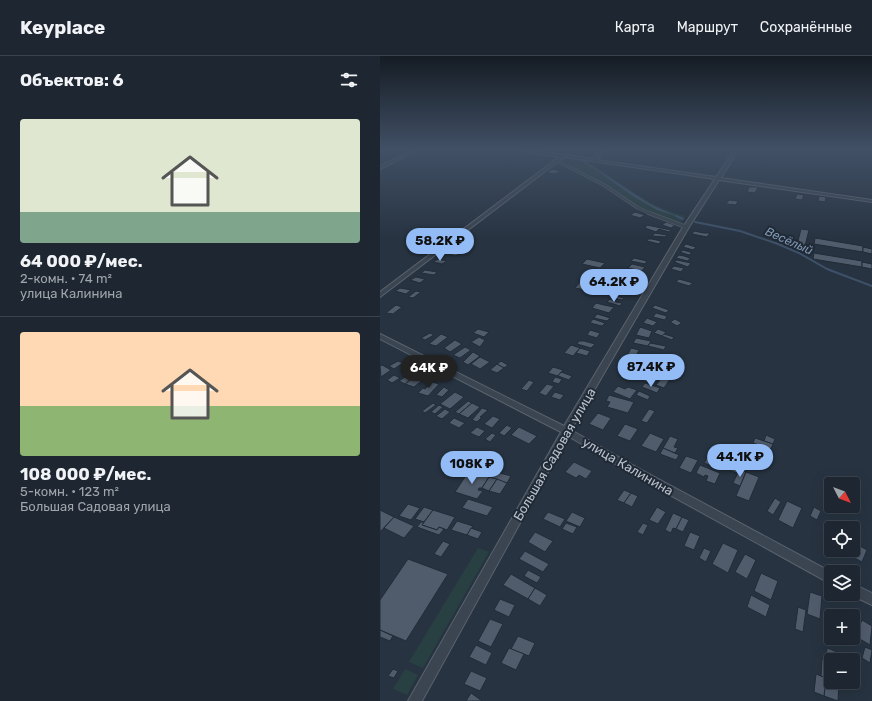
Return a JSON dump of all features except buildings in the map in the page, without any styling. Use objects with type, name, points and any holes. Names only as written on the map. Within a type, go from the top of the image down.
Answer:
[{"type":"street","points":[[380,296],[532,179]]},
{"type":"street","name":"Большая Садовая улица","points":[[415,701],[566,431],[686,227],[717,179]]},
{"type":"street","points":[[725,179],[872,201]]},
{"type":"street","name":"улица Калинина","points":[[380,336],[566,431],[635,472],[824,574]]},
{"type":"street","points":[[860,593],[872,599]]},
{"type":"lane","points":[[593,179],[638,208],[686,227]]},
{"type":"green space","points":[[596,179],[613,179],[646,200],[671,212],[685,216],[681,223],[640,208]]},
{"type":"green space","points":[[478,548],[489,552],[423,668],[409,662]]},
{"type":"green space","points":[[405,669],[418,675],[407,695],[393,689]]},
{"type":"water","points":[[609,179],[612,179],[650,204],[679,217],[657,210],[634,197]]},
{"type":"waterway","name":"Весёлый","points":[[676,216],[683,219]]},
{"type":"waterway","name":"Весёлый","points":[[695,222],[740,231],[778,244],[799,253],[827,269],[872,286]]}]
